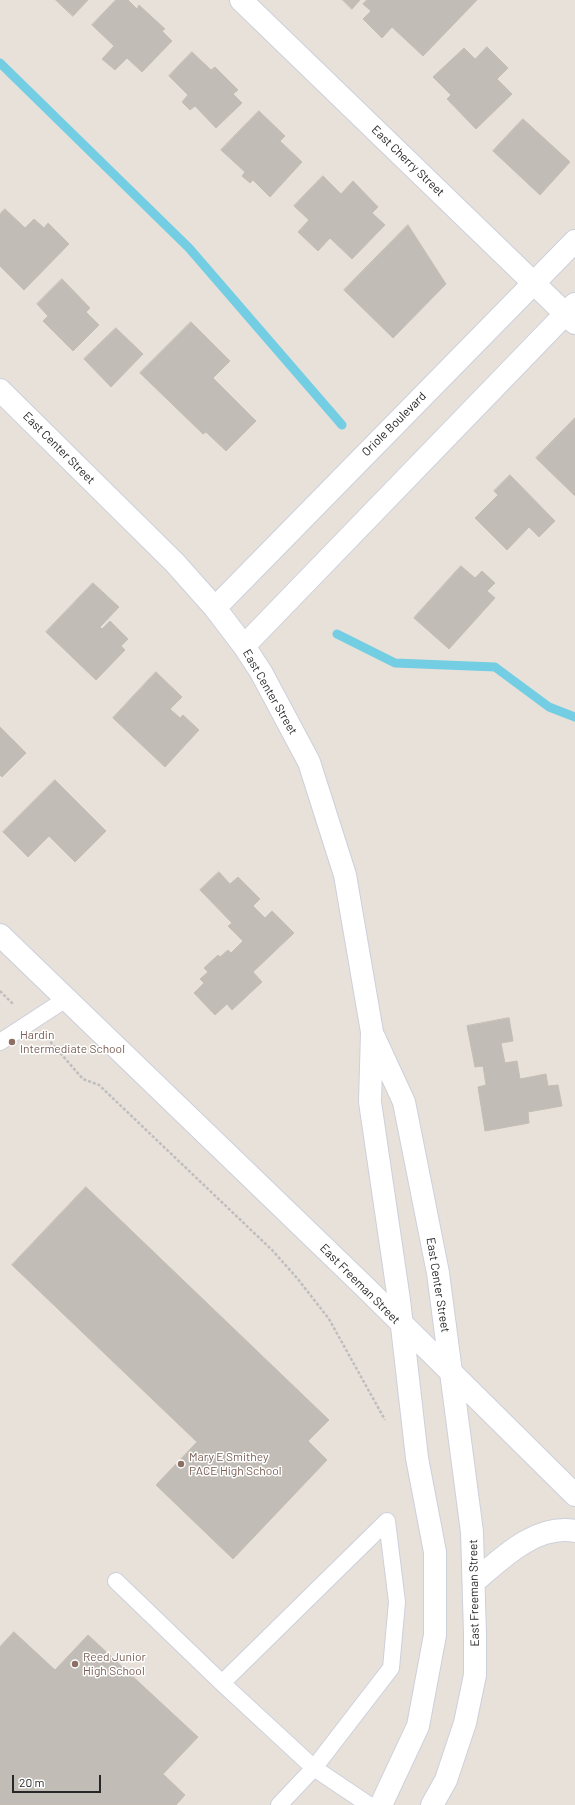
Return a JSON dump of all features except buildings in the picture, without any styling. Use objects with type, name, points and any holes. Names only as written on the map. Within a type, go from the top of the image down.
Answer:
[{"type":"street","name":"East Cherry Street","points":[[241,0],[533,283],[572,313]]},
{"type":"street","name":"Oriole Boulevard","points":[[215,608],[575,241]]},
{"type":"street","points":[[244,646],[572,313]]},
{"type":"street","name":"East Center Street","points":[[0,390],[175,563],[215,608],[262,672],[312,769],[345,875],[372,1032],[370,1102],[402,1324]]},
{"type":"street","name":"East Freeman Street","points":[[0,935],[402,1324],[417,1458],[434,1552],[435,1635],[418,1726],[381,1805]]},
{"type":"street","name":"East Center Street","points":[[372,1032],[404,1102],[438,1274],[452,1374]]},
{"type":"street","points":[[402,1324],[575,1495]]},
{"type":"street","name":"East Freeman Street","points":[[432,1805],[448,1773],[465,1723],[475,1675],[472,1532],[464,1480],[452,1374]]},
{"type":"street","points":[[474,1582],[509,1552],[544,1533],[575,1531]]},
{"type":"lane","points":[[0,1042],[66,999]]},
{"type":"lane","points":[[222,1683],[388,1521],[397,1602],[391,1668],[314,1768],[279,1805]]},
{"type":"lane","points":[[116,1581],[222,1683],[314,1768],[369,1805]]},
{"type":"path","points":[[0,991],[62,1053],[83,1078],[98,1085],[272,1250],[329,1319],[388,1427]]},
{"type":"waterway","points":[[0,63],[189,248],[342,425]]},
{"type":"waterway","points":[[337,634],[395,663],[495,667],[549,707],[575,717]]},
{"type":"place","name":"Hardin Intermediate School","points":[[12,1042]]},
{"type":"place","name":"Mary E Smithey PACE High School","points":[[181,1464]]},
{"type":"place","name":"Reed Junior High School","points":[[75,1664]]}]
